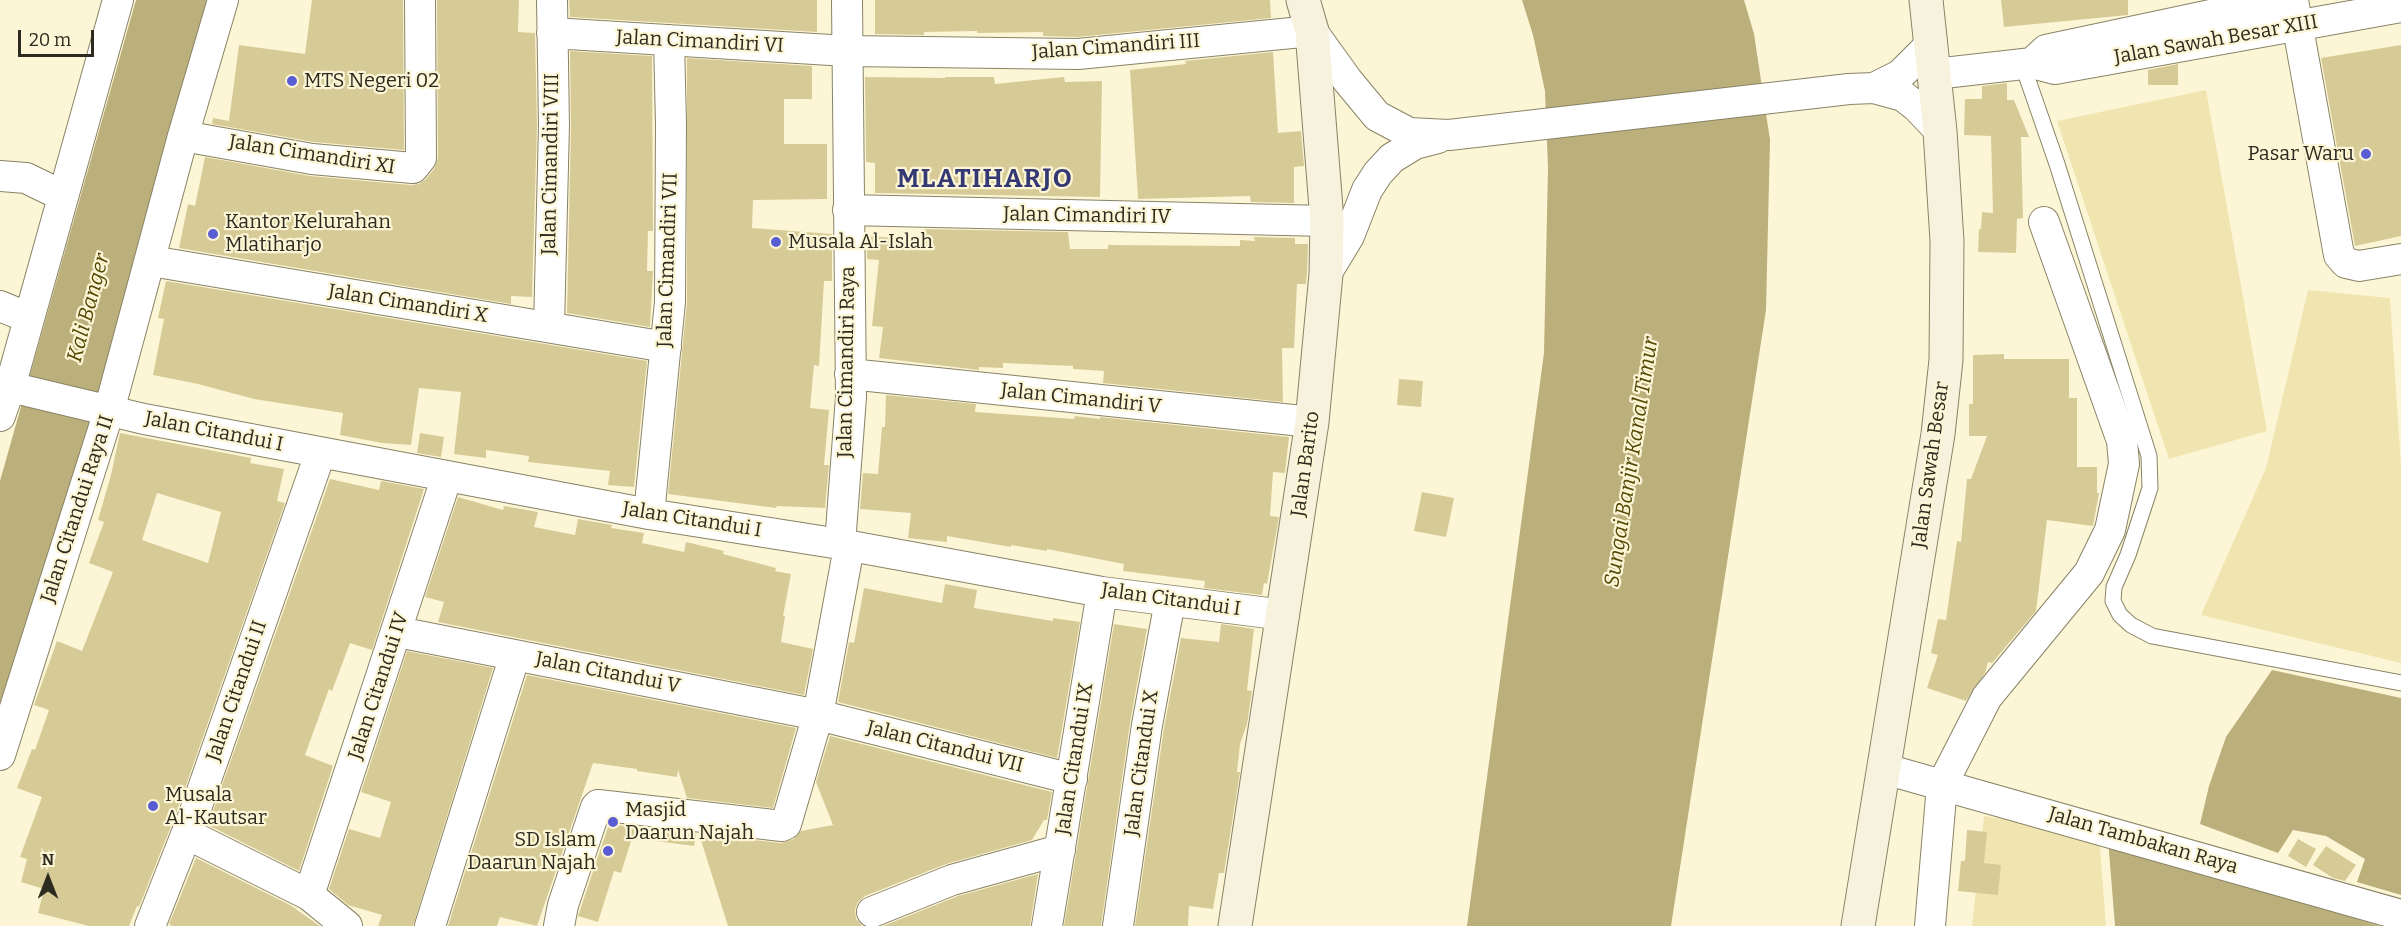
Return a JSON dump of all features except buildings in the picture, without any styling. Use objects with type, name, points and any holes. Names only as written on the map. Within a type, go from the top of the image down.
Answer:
[{"type":"street","points":[[0,416],[16,389],[29,318],[118,0]]},
{"type":"street","name":"Jalan Citandui Raya II","points":[[0,755],[151,261],[183,136],[224,0]]},
{"type":"street","name":"Jalan Cimandiri XI","points":[[183,136],[312,159],[413,168],[421,158],[420,0]]},
{"type":"street","name":"Jalan Cimandiri VIII","points":[[549,327],[554,125],[552,0]]},
{"type":"street","name":"Jalan Cimandiri Raya","points":[[559,926],[563,905],[598,804],[782,826],[789,821],[818,715],[845,546],[851,397],[847,0]]},
{"type":"street","name":"Jalan Barito","points":[[1235,926],[1312,422],[1326,274],[1327,222],[1312,31],[1303,0]]},
{"type":"street","name":"Jalan Sawah Besar","points":[[1858,926],[1938,434],[1946,360],[1947,242],[1940,131],[1926,0]]},
{"type":"street","name":"Jalan Sawah Besar XIII","points":[[2027,63],[2046,50],[2281,0]]},
{"type":"street","name":"Jalan Sawah Besar XIII","points":[[1933,58],[2027,63],[2055,69],[2295,13],[2401,7]]},
{"type":"street","points":[[2295,13],[2339,255],[2346,263],[2359,266],[2401,259]]},
{"type":"street","points":[[1312,31],[1377,116],[1409,133],[1449,135]]},
{"type":"street","name":"Jalan Cimandiri III","points":[[847,51],[1078,54],[1312,31]]},
{"type":"street","name":"Jalan Cimandiri VI","points":[[552,33],[847,51]]},
{"type":"street","name":"Jalan Cimandiri VII","points":[[649,514],[670,302],[669,40]]},
{"type":"street","points":[[1326,274],[1349,236],[1367,190],[1378,173],[1392,158],[1415,144],[1449,135],[1497,129],[1861,89],[1900,75],[1933,58]]},
{"type":"street","points":[[1861,89],[1903,96],[1940,131]]},
{"type":"street","points":[[0,176],[26,178],[63,196]]},
{"type":"street","name":"Jalan Cimandiri IV","points":[[848,210],[1327,222]]},
{"type":"street","points":[[1930,926],[1942,785],[1987,697],[2089,573],[2110,530],[2124,464],[2122,441],[2043,222]]},
{"type":"street","name":"Jalan Cimandiri X","points":[[151,261],[666,347]]},
{"type":"street","points":[[0,306],[29,318]]},
{"type":"street","name":"Jalan Cimandiri V","points":[[850,374],[1312,422]]},
{"type":"street","name":"Jalan Citandui I","points":[[16,389],[106,410],[320,453],[649,514],[1102,592],[1284,615]]},
{"type":"street","name":"Jalan Citandui II","points":[[150,926],[187,834],[320,453]]},
{"type":"street","name":"Jalan Citandui IV","points":[[309,896],[398,632],[447,476]]},
{"type":"street","name":"Jalan Citandui IX","points":[[1047,926],[1102,592]]},
{"type":"street","name":"Jalan Citandui X","points":[[1118,926],[1148,715],[1170,601]]},
{"type":"street","name":"Jalan Citandui V","points":[[398,632],[818,715]]},
{"type":"street","points":[[430,926],[515,655]]},
{"type":"street","name":"Jalan Citandui VII","points":[[818,715],[1072,779]]},
{"type":"street","name":"Jalan Tambakan Raya","points":[[1885,769],[2401,915]]},
{"type":"street","points":[[187,834],[309,896],[347,926]]},
{"type":"street","points":[[872,912],[952,880],[1060,850]]},
{"type":"lane","points":[[2027,63],[2149,456],[2150,488],[2128,555],[2114,586],[2113,601],[2120,615],[2131,625],[2152,636],[2401,682]]},
{"type":"shaded area","points":[[2206,90],[2267,431],[2169,459],[2057,121]]},
{"type":"shaded area","points":[[2308,290],[2390,298],[2401,466],[2401,663],[2201,615],[2266,468]]},
{"type":"shaded area","points":[[1984,816],[2099,835],[2106,926],[1972,926]]},
{"type":"water","name":"Kali Banger","points":[[136,0],[212,0],[83,464],[0,711],[0,481]]},
{"type":"water","name":"Sungai Banjir Kanal Timur","points":[[1522,0],[1744,0],[1754,34],[1770,140],[1766,310],[1671,926],[1467,926],[1544,353],[1548,168],[1545,91],[1533,35]]},
{"type":"water","points":[[2272,670],[2401,698],[2401,895],[2357,882],[2365,859],[2326,836],[2293,830],[2278,853],[2200,824],[2209,786],[2226,737]]},
{"type":"water","points":[[2108,839],[2380,926],[2115,926]]},
{"type":"place","name":"MTS Negeri 02","points":[[292,81]]},
{"type":"place","name":"Pasar Waru","points":[[2366,154]]},
{"type":"place","name":"Kantor Kelurahan Mlatiharjo","points":[[213,234]]},
{"type":"place","name":"Musala Al-Islah","points":[[776,242]]},
{"type":"place","name":"Musala Al-Kautsar","points":[[153,806]]},
{"type":"place","name":"Masjid Daarun Najah","points":[[613,822]]},
{"type":"place","name":"SD Islam Daarun Najah","points":[[608,851]]},
{"type":"district","name":"MLATIHARJO","points":[[985,180]]}]
